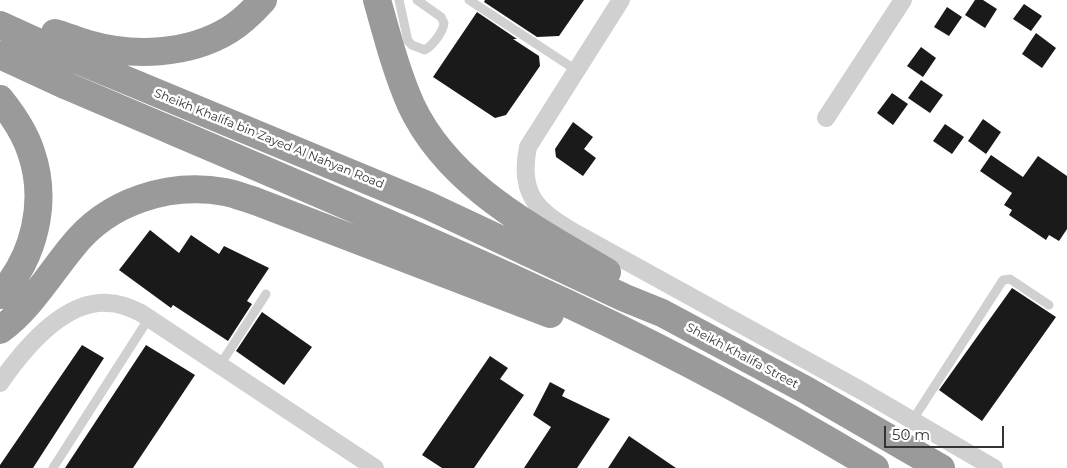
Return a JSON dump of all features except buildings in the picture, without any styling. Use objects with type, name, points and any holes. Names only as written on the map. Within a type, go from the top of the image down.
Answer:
[{"type":"highway","points":[[0,12],[87,44],[112,50],[162,51],[202,43],[229,30],[251,13],[263,0]]},
{"type":"highway","points":[[377,0],[399,76],[412,106],[428,134],[447,160],[470,182],[496,202],[536,230],[611,274],[636,291],[662,313]]},
{"type":"highway","name":"Sheikh Khalifa bin Zayed Al Nahyan Road","points":[[0,25],[68,56],[428,205],[538,257]]},
{"type":"highway","points":[[0,55],[66,86],[527,284],[633,336],[782,414],[875,468]]},
{"type":"highway","points":[[0,99],[10,112],[31,150],[37,173],[39,196],[33,238],[19,270],[0,295]]},
{"type":"highway","points":[[0,330],[38,292],[73,245],[90,228],[111,212],[135,200],[159,193],[205,190],[227,193],[255,201],[600,334],[616,338],[633,336]]},
{"type":"highway","name":"Sheikh Khalifa Street","points":[[538,257],[625,298],[662,313],[806,390],[941,468]]},
{"type":"street","points":[[620,0],[528,147],[524,165],[526,184],[534,201],[546,214],[612,254],[862,391],[994,468]]},
{"type":"street","points":[[826,118],[903,0]]},
{"type":"street","points":[[0,382],[37,339],[55,323],[73,311],[90,304],[108,303],[125,306],[149,318],[375,468]]},
{"type":"lane","points":[[399,0],[408,41],[412,45],[425,50],[430,47],[443,30],[444,23],[441,17],[417,0]]},
{"type":"lane","points":[[469,0],[576,70]]},
{"type":"lane","points":[[912,421],[1004,280],[1010,279],[1049,305]]},
{"type":"lane","points":[[220,365],[266,294]]},
{"type":"lane","points":[[53,468],[149,318]]}]
